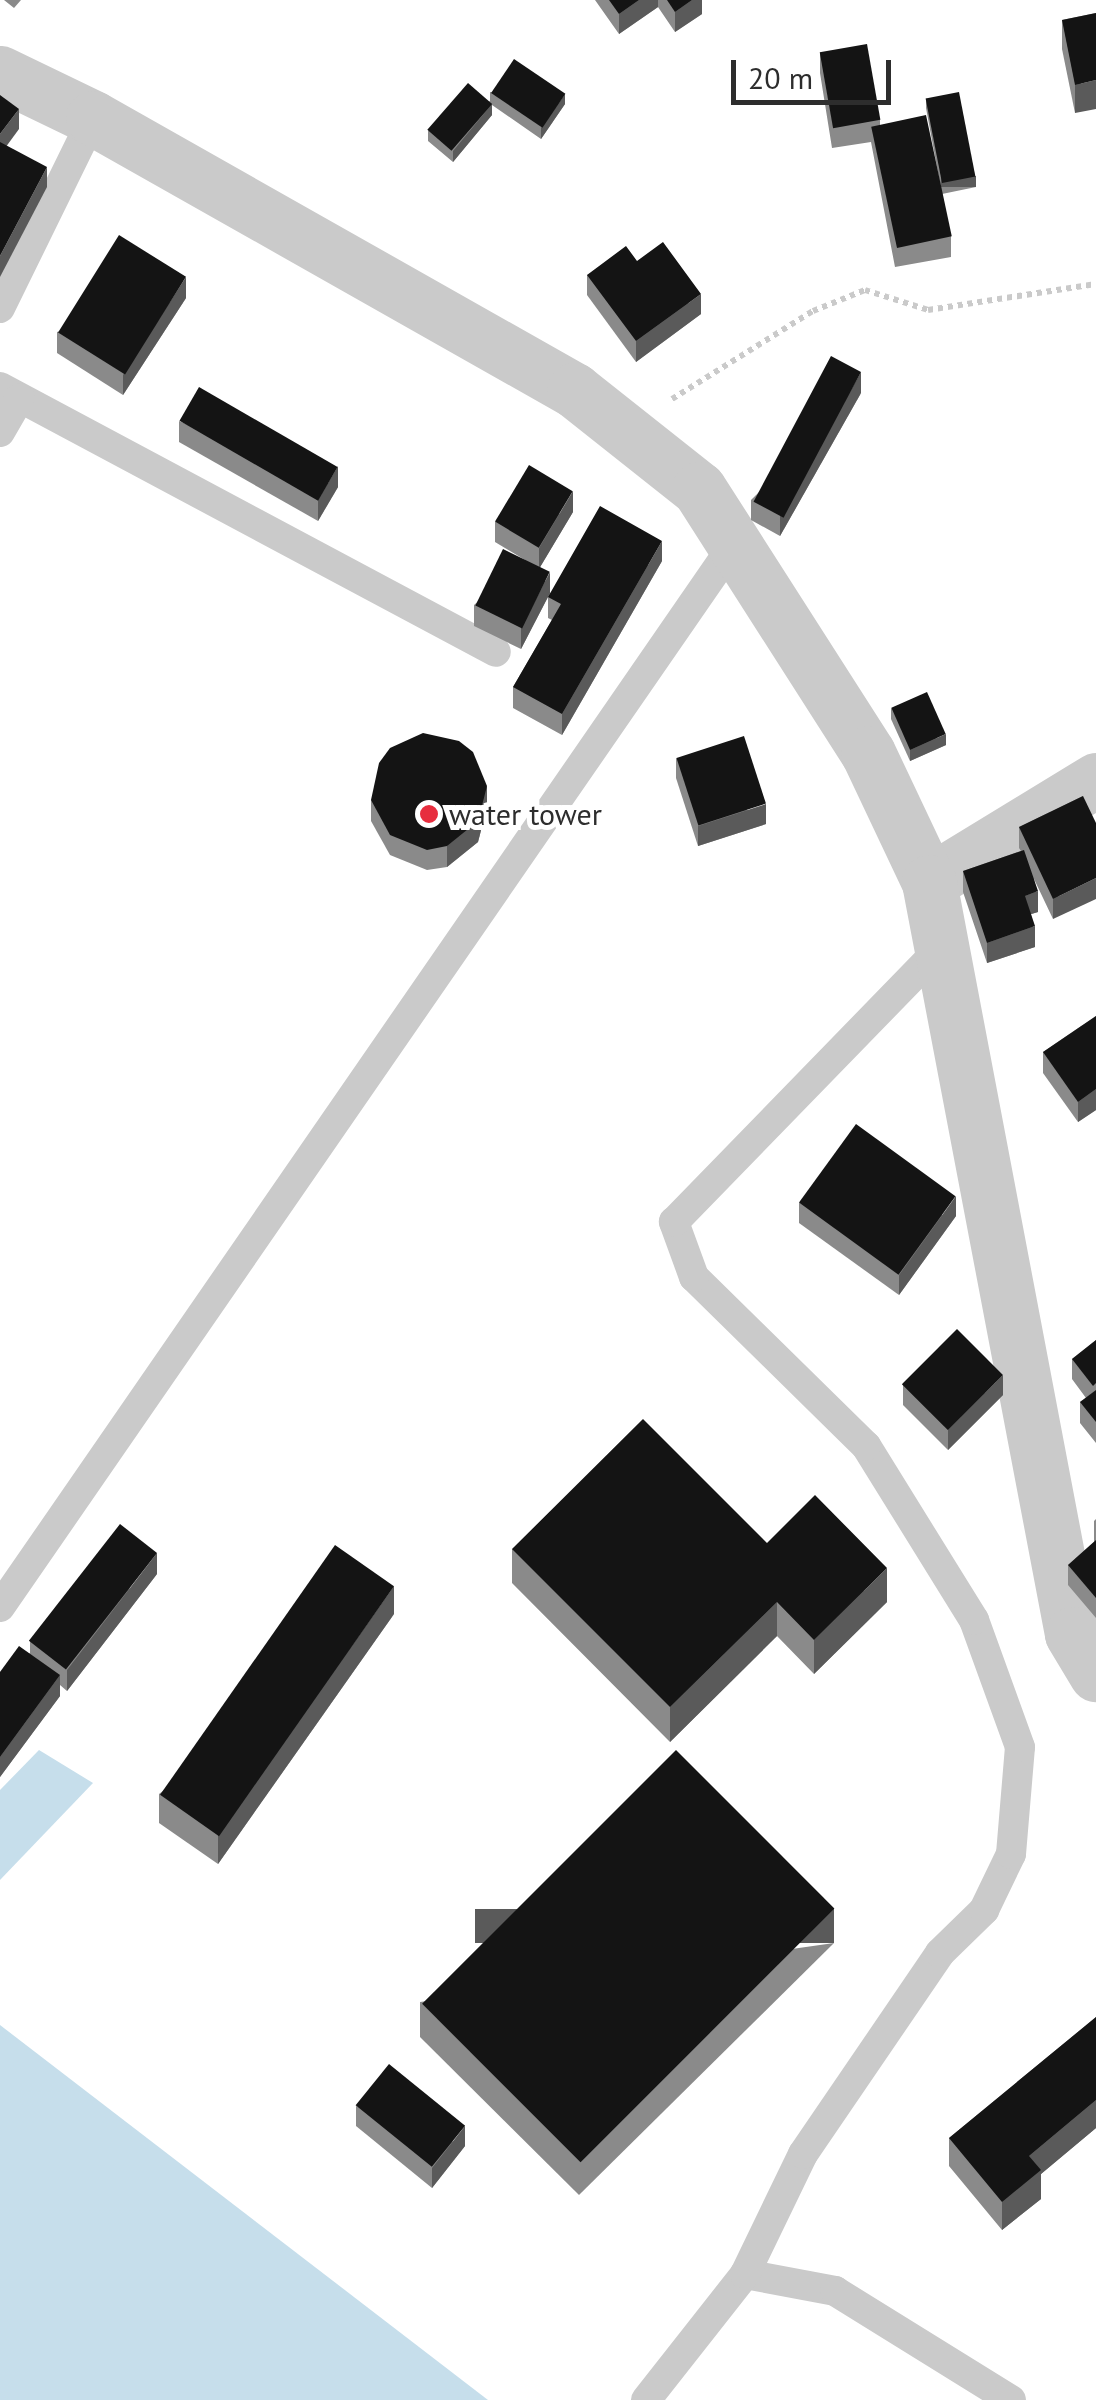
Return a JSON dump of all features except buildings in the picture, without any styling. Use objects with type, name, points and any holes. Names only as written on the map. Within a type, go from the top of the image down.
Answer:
[{"type":"street","points":[[0,73],[93,118],[574,390],[698,489],[868,753],[930,882],[1072,1634],[1096,1674]]},
{"type":"street","points":[[930,882],[1096,780]]},
{"type":"lane","points":[[0,308],[93,118]]},
{"type":"lane","points":[[0,432],[10,393],[496,652]]},
{"type":"lane","points":[[0,1608],[734,544]]},
{"type":"lane","points":[[646,2400],[745,2274],[803,2154],[940,1953],[984,1910],[1011,1854],[1020,1747],[974,1620],[866,1446],[694,1276],[674,1222],[942,946]]},
{"type":"lane","points":[[745,2274],[834,2291],[1011,2400]]},
{"type":"path","points":[[626,432],[716,366],[813,311],[866,290],[928,310],[1096,284]]},
{"type":"water","points":[[39,1750],[93,1783],[0,1880],[0,1790]]},
{"type":"water","points":[[0,2025],[488,2400],[0,2400]]},
{"type":"place","name":"water tower","points":[[429,814]]}]
